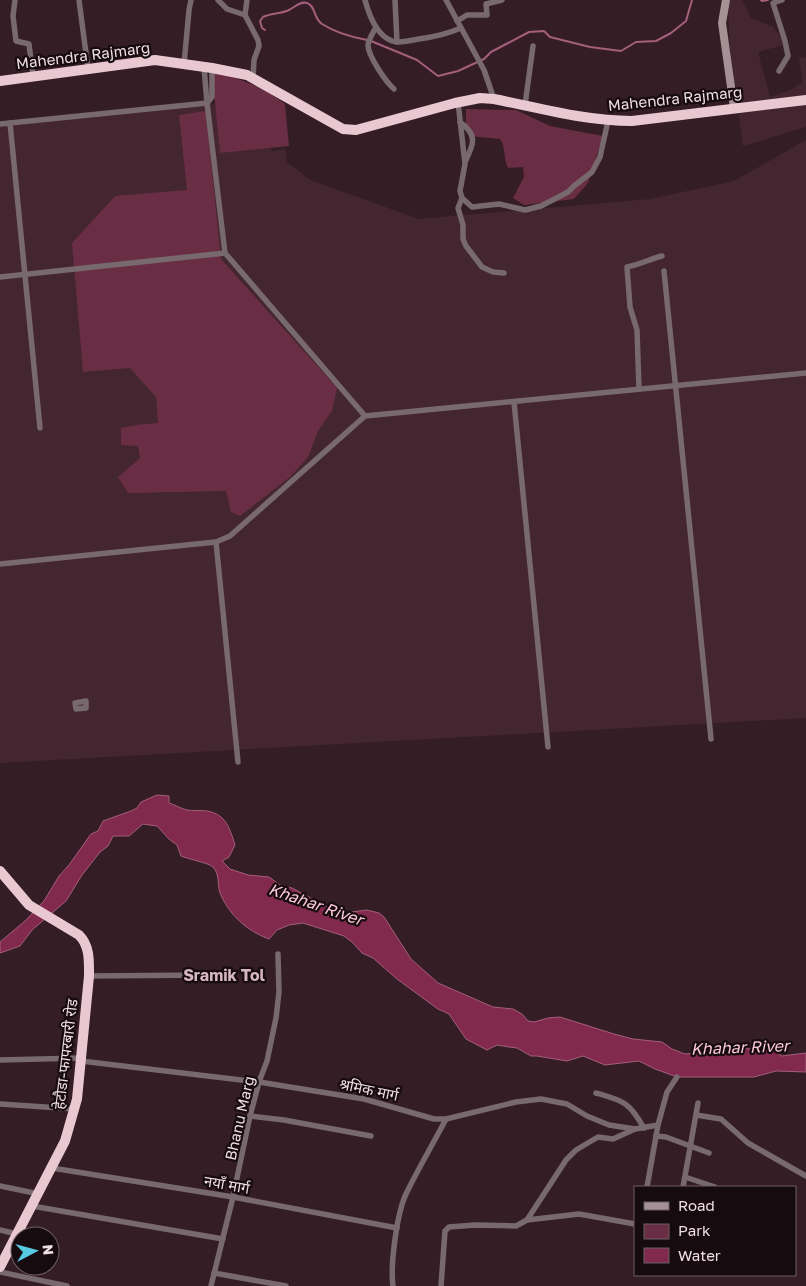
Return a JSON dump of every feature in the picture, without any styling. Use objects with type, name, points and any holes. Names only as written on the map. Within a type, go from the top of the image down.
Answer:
[{"type":"highway","name":"Mahendra Rajmarg","points":[[0,81],[155,60],[247,76],[343,129],[356,130],[458,102],[480,98],[526,105],[582,118],[608,121],[632,121],[806,100]]},
{"type":"highway","name":"हेटौडा-फापरबारी रोड","points":[[0,871],[29,905],[85,940],[89,958],[89,976],[75,1109],[66,1141],[21,1226]]},
{"type":"highway","name":"हेटौडा-फापरबारी रोड","points":[[1,1260],[10,1245]]},
{"type":"street","points":[[15,0],[13,16],[16,41],[29,44],[33,76]]},
{"type":"street","points":[[79,0],[88,69]]},
{"type":"street","points":[[184,64],[191,0]]},
{"type":"street","points":[[218,0],[227,9],[245,15]]},
{"type":"street","points":[[247,0],[245,15],[258,40],[259,46],[254,60],[254,79]]},
{"type":"street","points":[[365,0],[367,9],[376,27],[392,41],[397,42],[447,34],[460,28]]},
{"type":"street","points":[[395,0],[397,42]]},
{"type":"street","points":[[446,0],[484,70],[494,99]]},
{"type":"street","points":[[457,21],[462,17],[474,14],[487,15],[486,4],[502,0]]},
{"type":"street","points":[[726,0],[722,23],[734,108]]},
{"type":"street","points":[[779,71],[788,56],[773,3],[782,0]]},
{"type":"street","points":[[376,27],[369,40],[369,51],[384,79],[394,89]]},
{"type":"street","points":[[526,105],[533,46]]},
{"type":"street","points":[[208,68],[207,103],[225,253],[365,416]]},
{"type":"street","points":[[458,102],[465,162]]},
{"type":"street","points":[[0,124],[207,103]]},
{"type":"street","points":[[462,198],[472,207],[499,204],[525,210],[541,206],[565,194],[592,172],[600,157],[608,121]]},
{"type":"street","points":[[460,122],[472,134],[472,147],[465,162],[460,186],[462,198],[458,208],[463,225],[463,238],[466,246],[482,267],[493,272],[504,273]]},
{"type":"street","points":[[10,123],[40,428]]},
{"type":"street","points":[[0,277],[225,253]]},
{"type":"street","points":[[639,389],[637,330],[630,307],[627,267],[636,266],[649,259],[662,256]]},
{"type":"street","points":[[664,271],[674,386],[711,739]]},
{"type":"street","points":[[0,564],[216,542],[230,536],[365,416],[806,373]]},
{"type":"street","points":[[514,402],[548,747]]},
{"type":"street","points":[[216,542],[238,762]]},
{"type":"street","name":"Bhanu Marg","points":[[211,1286],[233,1198],[250,1116],[267,1061],[276,1018],[279,992],[278,954]]},
{"type":"street","points":[[89,976],[206,975]]},
{"type":"street","name":"श्रमिक मार्ग","points":[[0,1060],[81,1059],[259,1082],[364,1099],[434,1119],[446,1119],[516,1102],[541,1099],[567,1104],[587,1116],[609,1125],[635,1129],[658,1125]]},
{"type":"street","points":[[647,1186],[658,1125],[667,1092],[677,1077]]},
{"type":"street","points":[[596,1093],[620,1099],[633,1108],[644,1128]]},
{"type":"street","points":[[683,1186],[698,1103]]},
{"type":"street","points":[[0,1104],[75,1109]]},
{"type":"street","points":[[696,1115],[721,1119],[732,1131],[748,1143],[806,1176]]},
{"type":"street","points":[[250,1116],[284,1120],[370,1136]]},
{"type":"street","points":[[393,1286],[391,1275],[397,1228],[406,1195],[446,1119]]},
{"type":"street","points":[[527,1220],[566,1160],[576,1150],[598,1137],[613,1139],[635,1129]]},
{"type":"street","points":[[656,1136],[666,1137],[709,1153]]},
{"type":"street","name":"नयाँ मार्ग","points":[[52,1168],[397,1228]]},
{"type":"street","points":[[685,1177],[712,1186]]},
{"type":"street","points":[[0,1186],[39,1194]]},
{"type":"street","points":[[32,1206],[223,1239]]},
{"type":"street","points":[[441,1286],[445,1231],[449,1227],[475,1225],[516,1226],[527,1220],[579,1214],[634,1224]]},
{"type":"street","points":[[0,1272],[67,1286]]},
{"type":"street","points":[[214,1272],[286,1286]]},
{"type":"shaded area","points":[[730,0],[742,0],[751,18],[773,27],[787,44],[758,52],[770,97],[790,90],[803,82],[799,58],[806,57],[806,127],[743,146],[730,47],[728,11]]},
{"type":"shaded area","points":[[209,101],[273,151],[285,149],[287,162],[310,180],[419,219],[650,199],[734,181],[806,140],[806,718],[0,763],[0,122]]},
{"type":"green space","points":[[212,73],[232,77],[250,84],[285,104],[289,146],[220,153]]},
{"type":"green space","points":[[466,109],[516,110],[550,126],[603,136],[588,183],[574,199],[524,205],[513,198],[524,177],[523,167],[508,168],[500,139],[470,136],[466,127]]},
{"type":"green space","points":[[206,111],[221,259],[337,388],[332,411],[318,431],[308,457],[290,477],[240,516],[231,512],[226,491],[128,493],[118,477],[140,458],[138,446],[121,445],[121,428],[158,423],[156,397],[130,368],[83,372],[72,243],[115,196],[187,190],[179,115]]},
{"type":"water","name":"Khahar River","points":[[157,795],[169,796],[169,803],[183,809],[207,811],[219,815],[223,819],[229,828],[235,845],[229,857],[222,861],[230,869],[248,875],[269,877],[280,885],[292,888],[333,910],[344,913],[367,910],[379,913],[384,917],[411,959],[438,983],[493,1007],[513,1009],[522,1014],[528,1021],[534,1022],[560,1017],[633,1039],[662,1042],[672,1049],[685,1054],[770,1048],[782,1056],[806,1053],[806,1072],[776,1071],[754,1077],[677,1077],[639,1061],[605,1065],[583,1056],[567,1061],[531,1056],[517,1048],[497,1045],[487,1050],[466,1039],[449,1014],[438,1009],[397,979],[373,958],[362,953],[344,936],[303,923],[289,925],[277,930],[269,939],[253,932],[228,908],[220,893],[217,873],[213,867],[181,856],[177,845],[157,826],[143,824],[129,836],[113,836],[108,846],[100,852],[82,875],[66,901],[32,930],[20,946],[0,953],[0,942],[25,921],[44,901],[59,876],[91,834],[98,831],[103,821],[131,811],[137,808],[141,802]]},
{"type":"waterway","points":[[371,41],[417,60],[438,76],[458,71],[484,59],[491,52],[529,32],[544,31],[550,37],[590,47],[621,51],[636,42],[656,41],[671,33],[686,21],[692,0]]},
{"type":"waterway","points":[[761,0],[768,0]]},
{"type":"waterway","points":[[265,30],[262,28],[260,21],[263,17],[307,3],[312,7],[317,19],[322,24],[355,38],[367,40]]},
{"type":"district","name":"Sramik Tol","points":[[224,975]]}]
